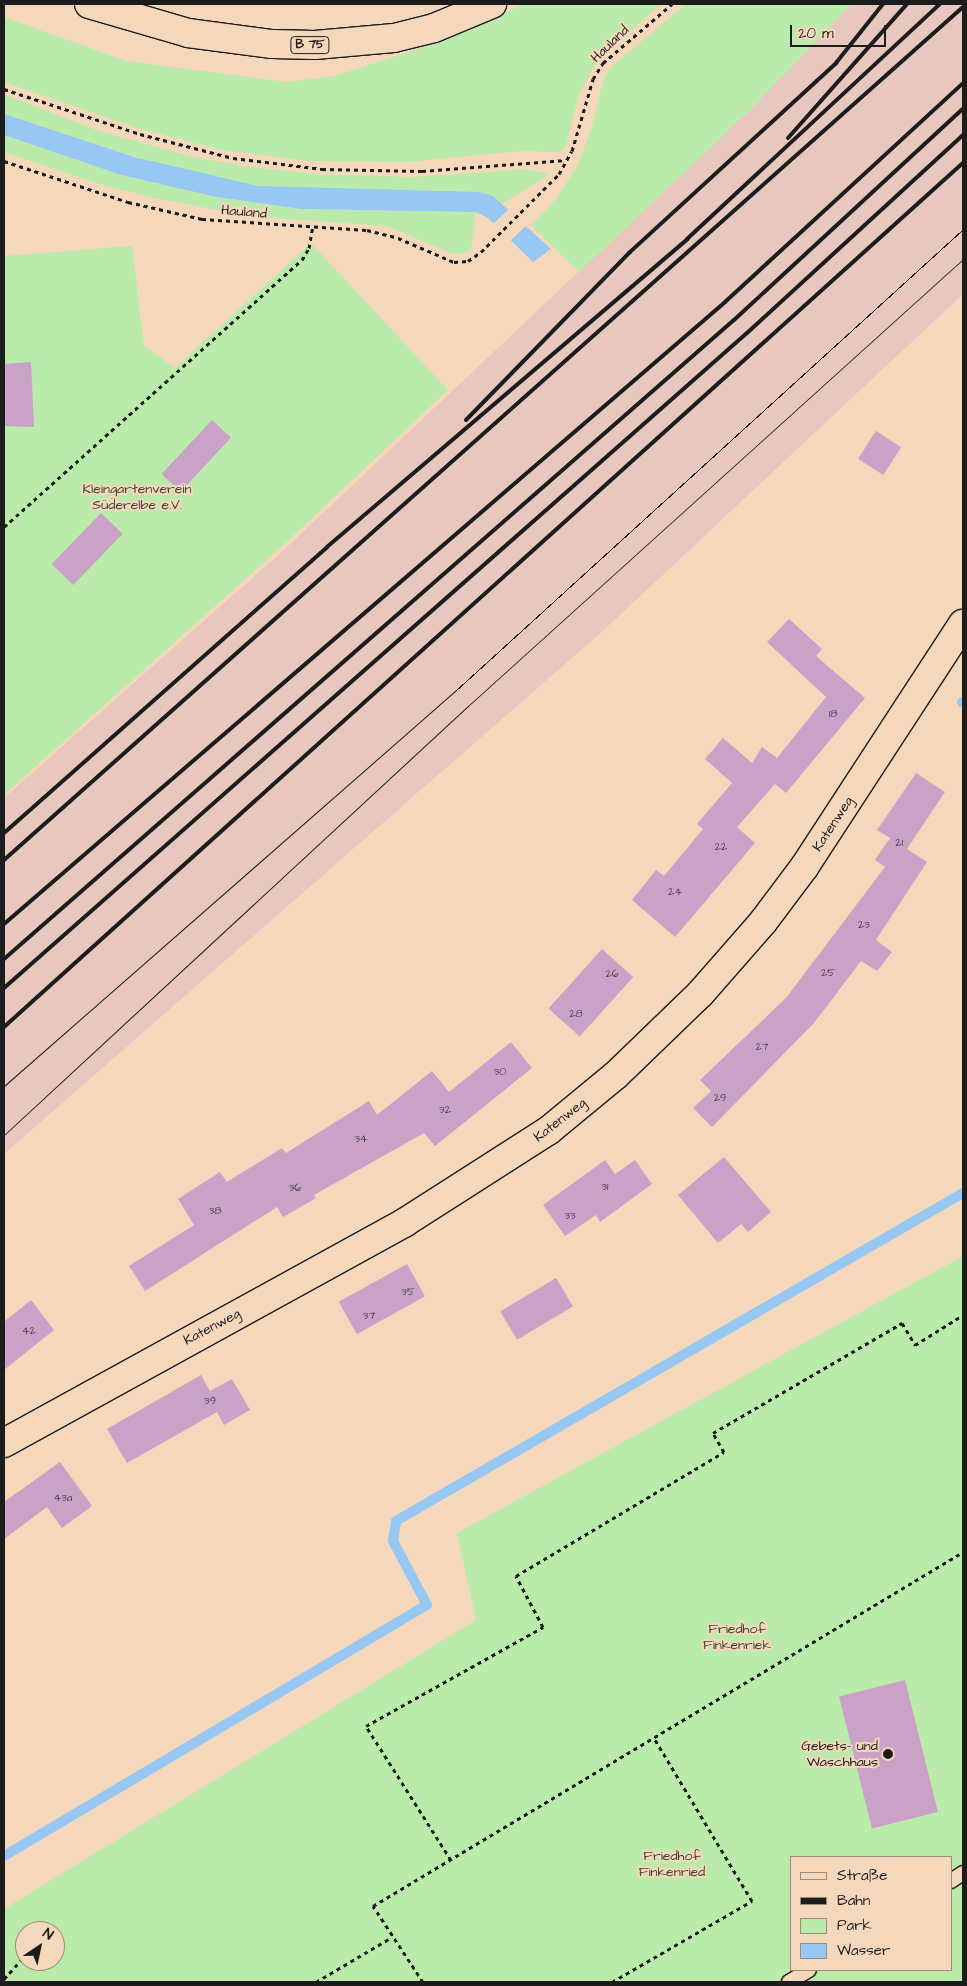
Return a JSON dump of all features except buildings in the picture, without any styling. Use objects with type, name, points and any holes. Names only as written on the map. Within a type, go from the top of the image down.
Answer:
[{"type":"main road","name":"B 75","points":[[89,4],[188,33],[272,44],[315,45],[394,38],[434,28],[492,4]]},
{"type":"main road","name":"Katenweg","points":[[4,1443],[404,1223],[548,1131],[616,1075],[700,994],[763,922],[805,866],[963,624]]},
{"type":"lane","points":[[952,1880],[963,1873]]},
{"type":"lane","points":[[789,1982],[807,1971]]},
{"type":"path","name":"Hauland","points":[[4,161],[128,202],[202,219],[367,230],[390,236],[454,262],[468,261],[482,252],[544,192],[567,160],[593,79],[603,63],[672,4]]},
{"type":"path","points":[[4,89],[140,134],[243,160],[322,169],[422,171],[567,160]]},
{"type":"path","points":[[4,527],[302,260],[309,248],[313,226]]},
{"type":"path","points":[[450,1860],[366,1726],[543,1627],[516,1576],[724,1452],[712,1433],[902,1323],[915,1345],[963,1316]]},
{"type":"path","points":[[423,1982],[373,1906],[963,1552]]},
{"type":"path","points":[[612,1982],[752,1901],[654,1738]]},
{"type":"path","points":[[316,1982],[392,1936]]},
{"type":"path","points":[[4,1979],[15,1967]]},
{"type":"shaded area","points":[[852,4],[963,4],[963,294],[605,629],[4,1154],[4,798],[284,550],[752,108]]},
{"type":"green space","points":[[525,4],[661,4],[595,64],[579,94],[566,146],[560,152],[521,151],[408,162],[309,161],[222,150],[140,129],[4,82],[4,17],[126,61],[287,82],[334,76],[421,48]]},
{"type":"green space","points":[[686,4],[852,4],[752,108],[579,272],[531,225],[555,200],[578,165],[592,127],[603,81],[610,68]]},
{"type":"green space","points":[[4,94],[99,131],[194,157],[243,166],[316,174],[413,177],[526,169],[550,174],[502,204],[493,196],[258,186],[200,175],[72,139],[4,114]]},
{"type":"green space","points":[[4,135],[120,175],[217,197],[302,209],[476,212],[471,248],[464,254],[450,253],[387,226],[258,217],[158,199],[99,184],[4,152]]},
{"type":"green space","name":"Kleingartenverein Süderelbe e.V.","points":[[311,243],[448,390],[280,548],[4,795],[4,256],[132,246],[144,346],[175,368]]},
{"type":"green space","name":"Friedhof Finkenriek","points":[[963,1256],[963,1982],[4,1982],[4,1909],[476,1620],[457,1533]]},
{"type":"water","points":[[4,114],[134,157],[258,186],[479,192],[493,196],[551,249],[533,262],[488,218],[476,212],[302,209],[217,197],[121,175],[4,135]]},
{"type":"pier","points":[[510,208],[528,224],[510,241],[492,225]]},
{"type":"waterway","points":[[4,1856],[427,1605],[393,1541],[396,1521],[963,1193]]},
{"type":"tram line","points":[[4,1086],[455,691],[963,229]]},
{"type":"tram line","points":[[4,1135],[468,706],[963,259]]},
{"type":"railway","points":[[466,420],[630,252],[836,63],[883,4]]},
{"type":"railway","points":[[788,138],[907,4]]},
{"type":"railway","points":[[4,833],[327,547],[687,239],[940,4]]},
{"type":"railway","points":[[4,860],[963,7]]},
{"type":"railway","points":[[4,924],[725,302],[963,83]]},
{"type":"railway","points":[[4,959],[734,320],[963,109]]},
{"type":"railway","points":[[4,988],[747,333],[963,135]]},
{"type":"railway","points":[[4,1027],[963,163]]},
{"type":"place","name":"Gebets- und Waschhaus","points":[[888,1754]]},
{"type":"park label","name":"Friedhof Finkenried","points":[[672,1864]]}]
